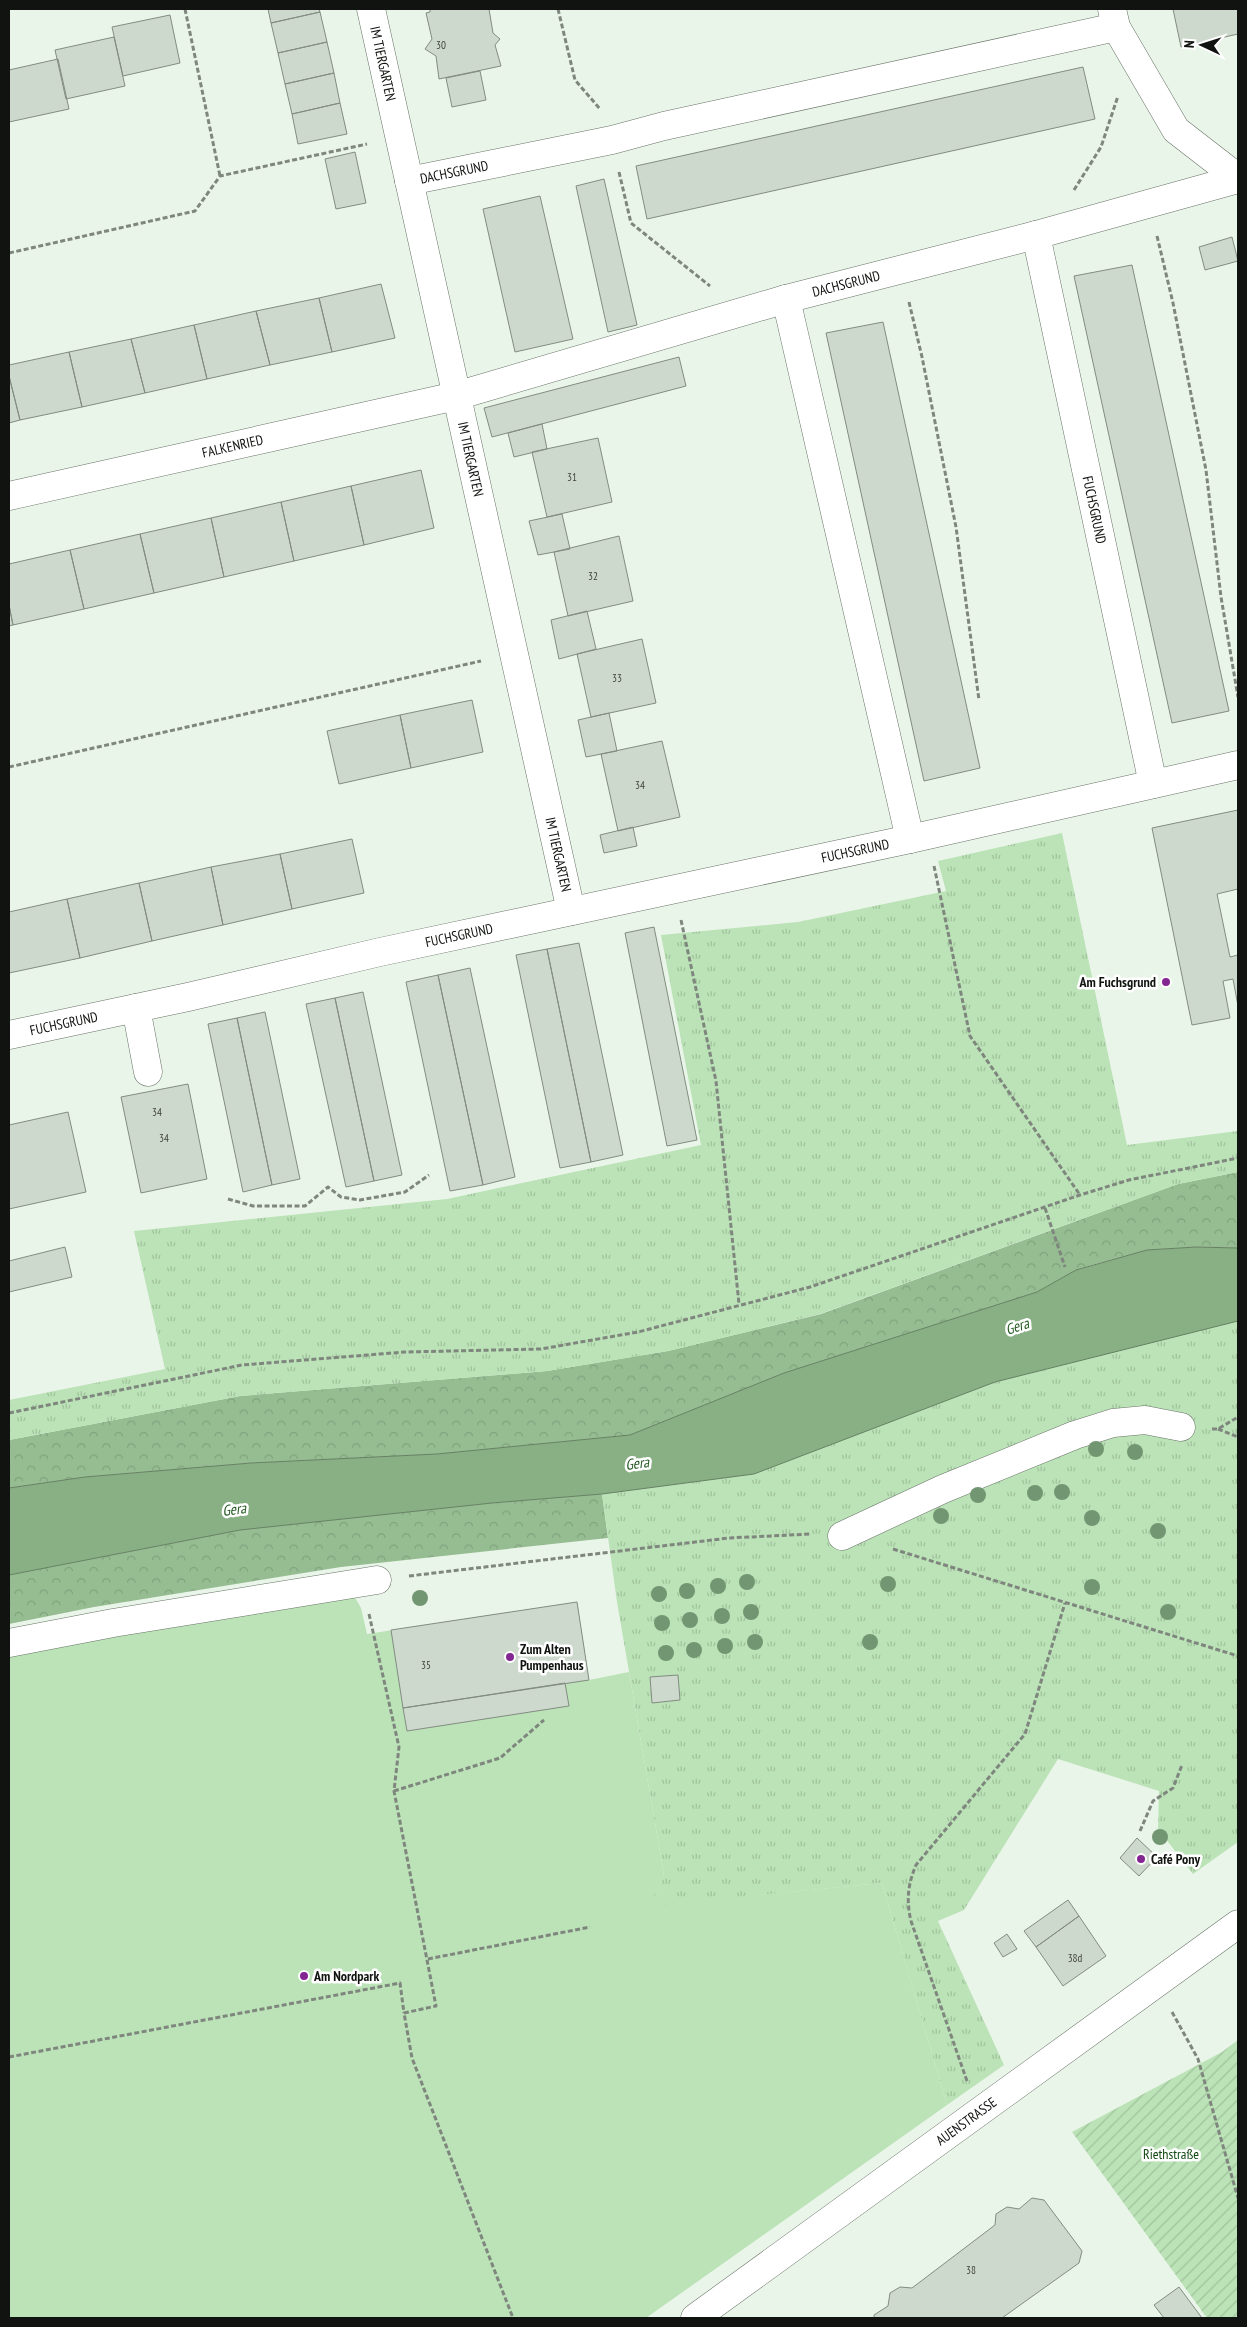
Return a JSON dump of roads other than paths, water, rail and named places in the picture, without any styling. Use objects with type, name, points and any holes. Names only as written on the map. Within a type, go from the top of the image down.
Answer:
[{"type":"street","name":"IM TIERGARTEN","points":[[371,9],[571,911]]},
{"type":"street","name":"DACHSGRUND","points":[[409,181],[612,140],[1114,18],[1176,130],[1238,178]]},
{"type":"street","name":"DACHSGRUND","points":[[456,396],[786,299],[1043,233],[1238,178]]},
{"type":"street","name":"FUCHSGRUND","points":[[1043,233],[1153,784]]},
{"type":"street","points":[[786,299],[918,837]]},
{"type":"street","name":"FALKENRIED","points":[[9,496],[456,396]]},
{"type":"street","name":"FUCHSGRUND","points":[[9,1035],[136,1008],[318,965],[918,837],[1238,765]]},
{"type":"street","points":[[136,1008],[148,1072]]},
{"type":"street","points":[[842,1536],[943,1489],[1075,1435],[1113,1423],[1145,1420],[1181,1427]]},
{"type":"street","points":[[9,1643],[113,1623],[369,1581]]},
{"type":"street","name":"AUENSTRASSE","points":[[695,2318],[1238,1924]]},
{"type":"water","name":"Gera","points":[[1196,1247],[1238,1248],[1238,1321],[995,1382],[754,1474],[602,1494],[492,1503],[240,1530],[9,1575],[9,1488],[85,1477],[251,1463],[437,1454],[630,1435],[784,1373],[1037,1292],[1076,1270],[1147,1250]]},
{"type":"place","name":"Am Fuchsgrund","points":[[1166,982]]},
{"type":"place","name":"Zum Alten Pumpenhaus","points":[[510,1657]]},
{"type":"place","name":"Café Pony","points":[[1141,1859]]},
{"type":"place","name":"Am Nordpark","points":[[304,1976]]},
{"type":"park label","name":"Riethstraße","points":[[1171,2154]]}]
